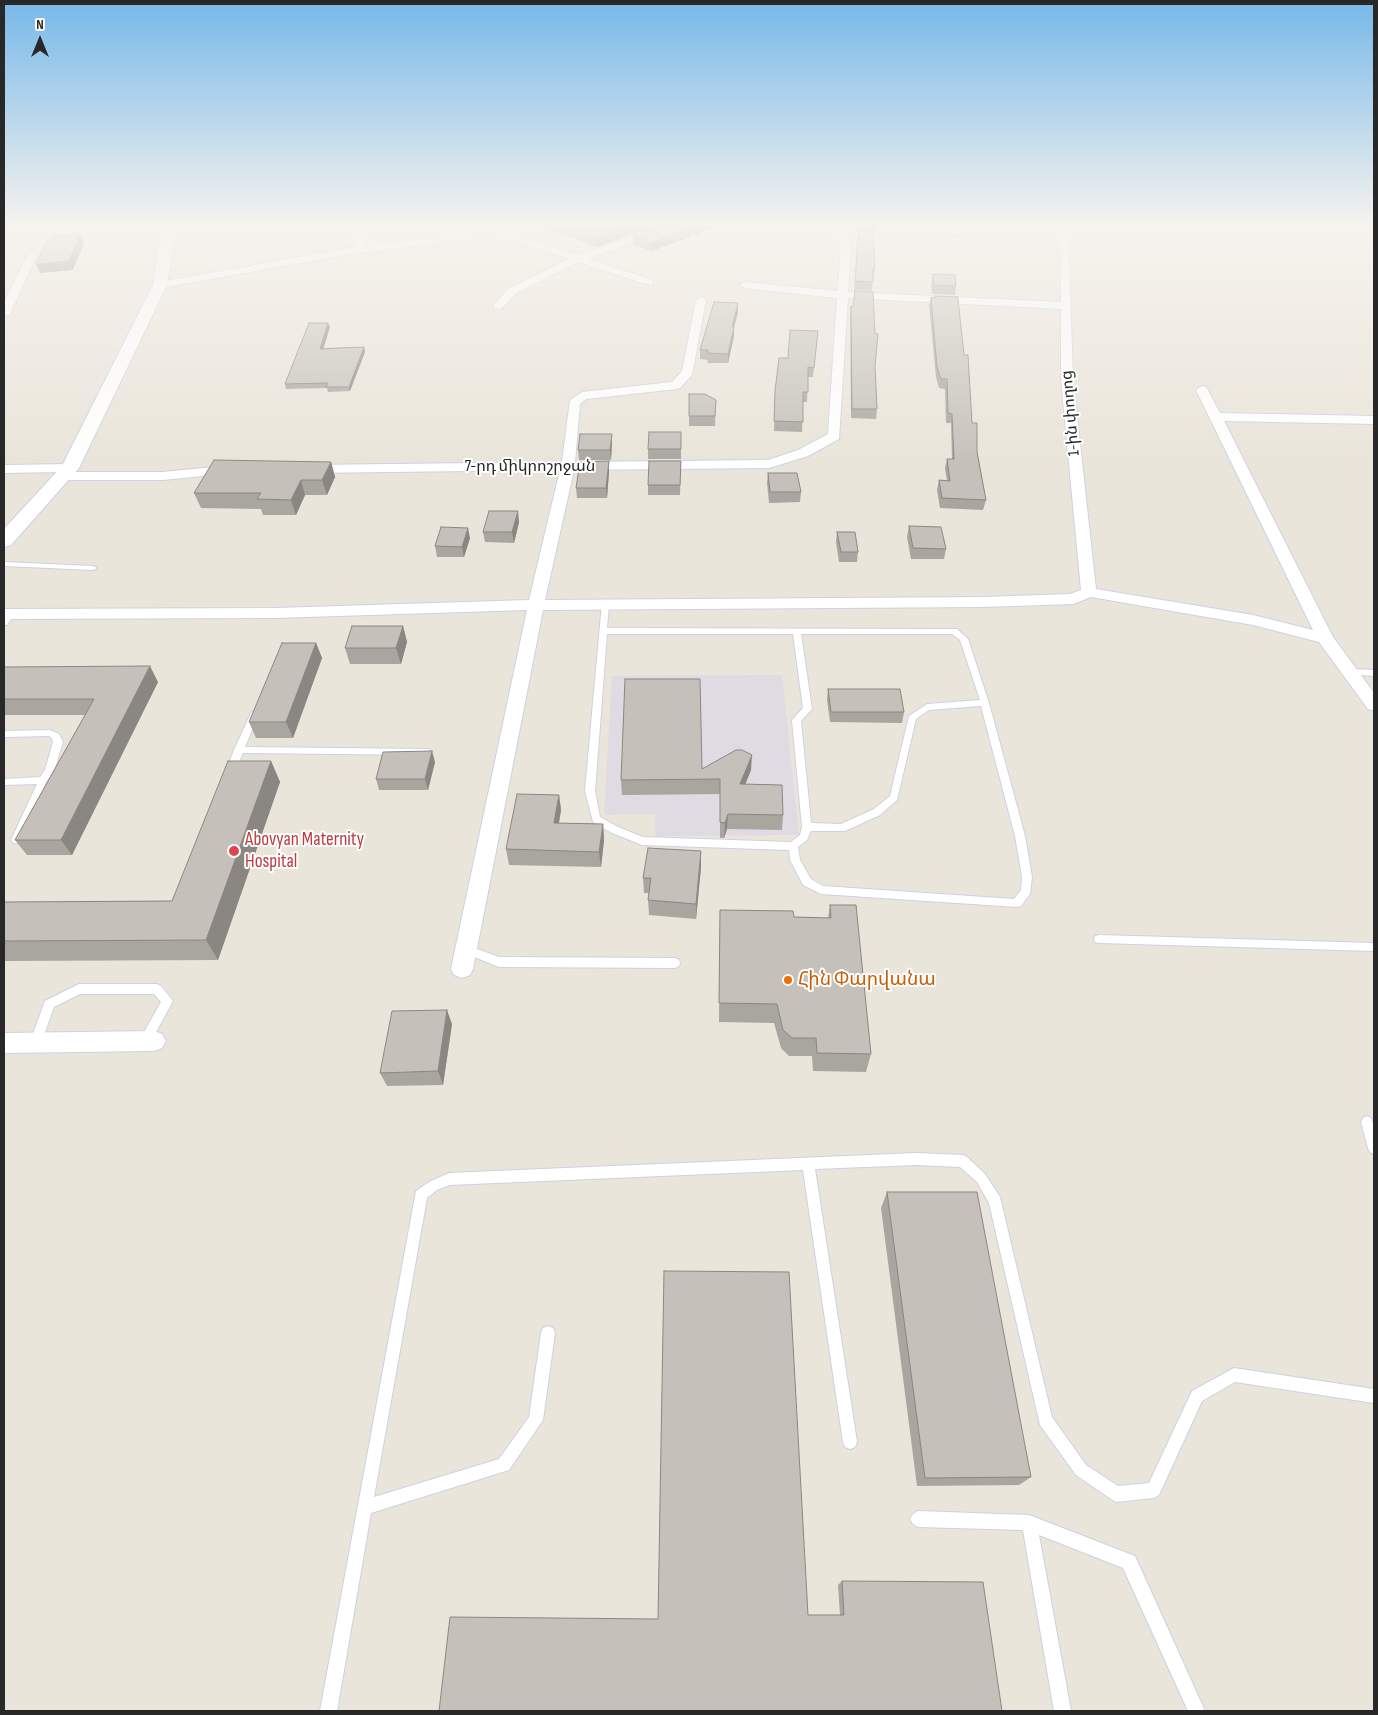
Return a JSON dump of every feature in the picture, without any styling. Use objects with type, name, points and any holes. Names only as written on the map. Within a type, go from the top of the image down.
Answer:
[{"type":"main road","points":[[4,541],[67,472],[150,306]]},
{"type":"street","points":[[462,969],[536,605],[568,467],[574,403],[582,396],[676,384],[688,372],[700,306]]},
{"type":"street","name":"7-րդ միկրոշրջան","points":[[291,469],[769,464],[804,453],[834,436],[842,306]]},
{"type":"street","name":"1-ին փողոց","points":[[1066,306],[1067,380],[1089,592]]},
{"type":"street","points":[[1202,390],[1325,638],[1374,705]]},
{"type":"street","points":[[1215,418],[1374,420]]},
{"type":"street","points":[[4,470],[163,476],[242,469]]},
{"type":"street","points":[[6,617],[275,613],[536,605],[984,602],[1073,599],[1089,592],[1253,620],[1325,638]]},
{"type":"street","points":[[4,1043],[150,1041]]},
{"type":"lane","points":[[4,564],[93,568]]},
{"type":"lane","points":[[605,605],[590,791],[596,819],[615,830],[642,841],[793,846],[804,837],[807,828],[796,720],[808,709],[797,632]]},
{"type":"lane","points":[[603,632],[954,630],[964,639],[985,703],[1020,836],[1026,869],[1026,891],[1017,903],[821,890],[807,882],[795,860],[793,846]]},
{"type":"lane","points":[[1350,672],[1374,673]]},
{"type":"lane","points":[[807,828],[842,828],[878,812],[894,798],[912,718],[927,707],[985,703]]},
{"type":"lane","points":[[226,785],[259,705]]},
{"type":"lane","points":[[4,734],[50,733],[56,736],[58,742],[49,772],[43,780],[16,840]]},
{"type":"lane","points":[[239,750],[428,752]]},
{"type":"lane","points":[[4,782],[43,780]]},
{"type":"lane","points":[[1099,939],[1374,947]]},
{"type":"lane","points":[[466,949],[499,962],[674,963]]},
{"type":"lane","points":[[36,1042],[49,1004],[78,989],[157,989],[167,1001],[150,1041]]},
{"type":"lane","points":[[1367,1122],[1374,1148]]},
{"type":"lane","points":[[328,1711],[421,1195],[433,1186],[450,1179],[916,1159],[963,1161],[981,1178],[996,1201],[1045,1420],[1081,1470],[1116,1494],[1154,1490],[1197,1396],[1234,1375],[1374,1396]]},
{"type":"lane","points":[[808,1163],[850,1442]]},
{"type":"lane","points":[[365,1507],[504,1465],[536,1420],[548,1333]]},
{"type":"lane","points":[[918,1519],[1029,1523],[1128,1562],[1196,1711]]},
{"type":"lane","points":[[1029,1523],[1062,1711]]},
{"type":"shaded area","points":[[782,675],[799,835],[655,836],[655,814],[604,815],[612,676]]},
{"type":"building","points":[[713,306],[737,306],[728,354],[708,353],[708,350],[700,350]]},
{"type":"building","points":[[851,306],[874,306],[875,333],[878,334],[875,366],[877,409],[852,409]]},
{"type":"building","points":[[932,306],[959,306],[964,355],[968,355],[972,423],[977,423],[977,452],[986,500],[942,498],[939,480],[950,481],[947,459],[954,459],[952,414],[948,413],[947,379],[941,379],[937,367]]},
{"type":"building","points":[[309,323],[328,323],[320,349],[364,347],[349,387],[326,387],[328,383],[285,384]]},
{"type":"building","points":[[790,330],[818,331],[814,368],[808,367],[808,392],[803,392],[803,422],[774,421],[779,358],[788,358]]},
{"type":"building","points":[[689,394],[705,394],[716,400],[715,416],[689,416]]},
{"type":"building","points":[[649,432],[681,432],[681,449],[648,449]]},
{"type":"building","points":[[580,434],[612,434],[610,450],[578,450]]},
{"type":"building","points":[[214,460],[331,462],[322,480],[301,480],[291,500],[257,499],[261,493],[194,493]]},
{"type":"building","points":[[609,461],[606,488],[576,488],[580,462]]},
{"type":"building","points":[[649,461],[681,461],[680,485],[648,485]]},
{"type":"building","points":[[768,473],[797,473],[801,492],[770,492]]},
{"type":"building","points":[[489,511],[518,511],[512,532],[483,532]]},
{"type":"building","points":[[909,526],[941,527],[946,549],[913,548]]},
{"type":"building","points":[[441,527],[468,528],[462,547],[435,546]]},
{"type":"building","points":[[837,532],[855,532],[858,552],[841,552]]},
{"type":"building","points":[[352,626],[403,626],[396,648],[345,648]]},
{"type":"building","points":[[282,643],[316,643],[286,722],[249,722]]},
{"type":"building","points":[[150,666],[61,840],[15,840],[94,699],[4,699],[4,667]]},
{"type":"building","points":[[625,679],[700,679],[702,769],[736,750],[742,750],[752,755],[740,784],[782,785],[783,815],[728,814],[725,823],[720,822],[720,779],[621,780]]},
{"type":"building","points":[[828,689],[900,689],[904,712],[831,712]]},
{"type":"building","points":[[432,751],[425,779],[376,779],[383,752]]},
{"type":"building","points":[[228,761],[271,761],[206,940],[4,941],[4,902],[172,901]]},
{"type":"building","points":[[517,794],[559,795],[554,823],[603,824],[599,852],[506,849]]},
{"type":"building","points":[[648,848],[701,851],[696,904],[648,900],[651,878],[643,878]]},
{"type":"building","name":"Հին Փարվանա","points":[[830,905],[856,905],[871,1054],[817,1053],[816,1038],[792,1038],[783,1030],[777,1004],[719,1003],[720,910],[793,911],[794,917],[831,918]]},
{"type":"building","points":[[447,1010],[438,1071],[380,1073],[392,1011]]},
{"type":"building","points":[[887,1192],[977,1192],[1031,1477],[925,1478]]},
{"type":"building","points":[[664,1271],[789,1272],[808,1615],[844,1615],[842,1581],[983,1582],[1002,1711],[439,1711],[450,1617],[658,1619]]},
{"type":"place","name":"Abovyan Maternity Hospital","points":[[234,851]]},
{"type":"place","name":"Հին Փարվանա","points":[[788,980]]}]
